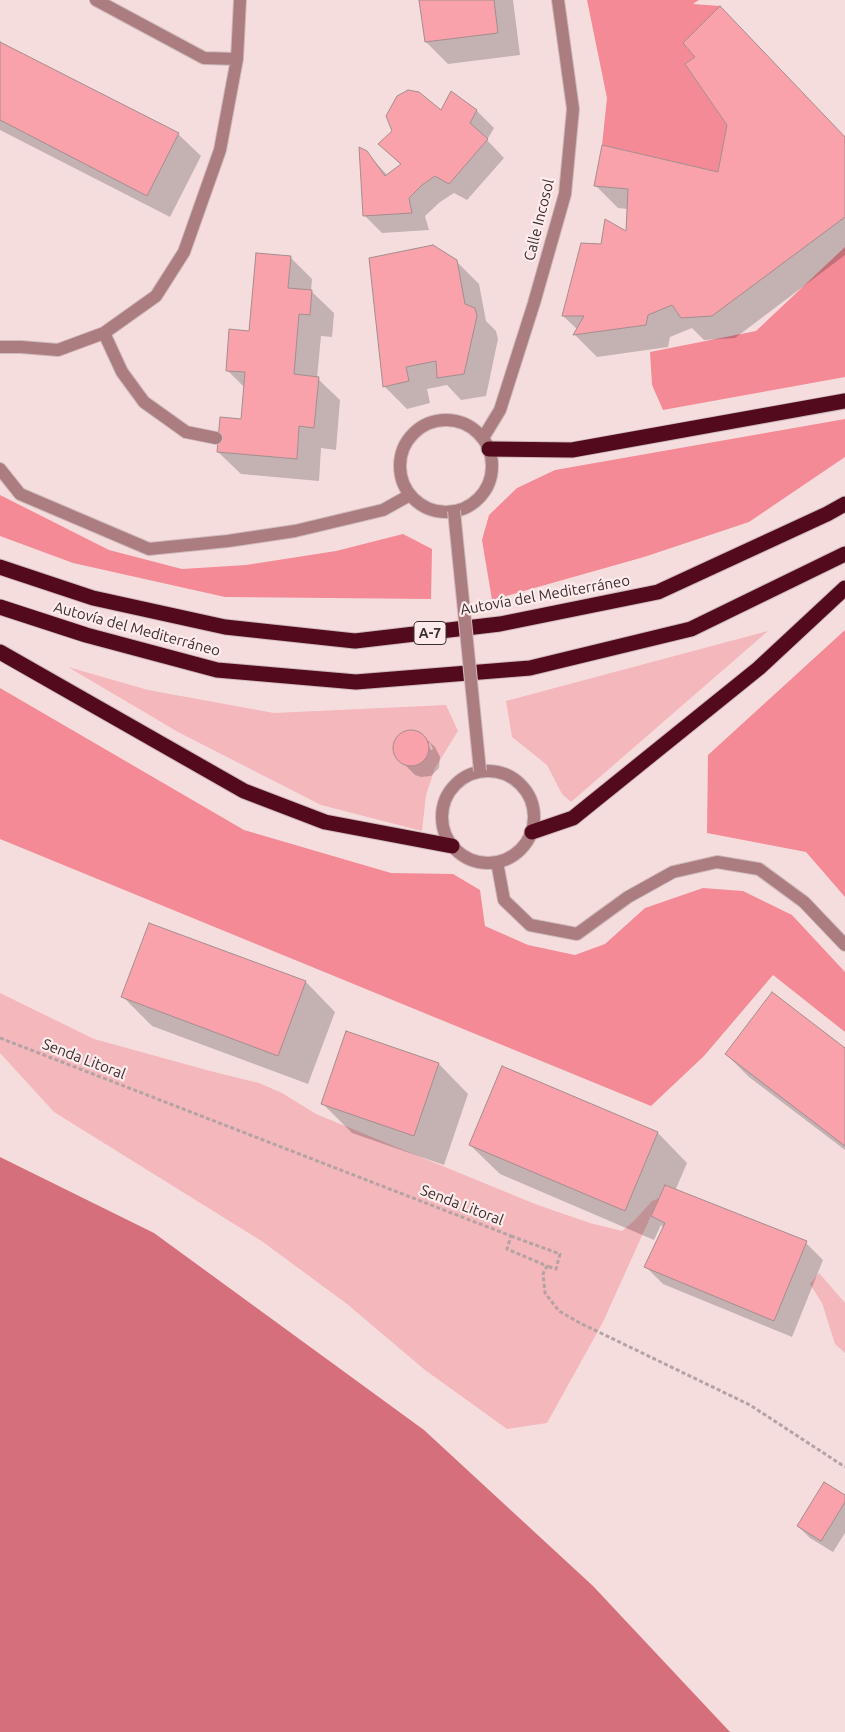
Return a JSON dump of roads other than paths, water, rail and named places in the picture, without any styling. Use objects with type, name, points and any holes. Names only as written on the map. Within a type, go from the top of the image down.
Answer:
[{"type":"highway","points":[[486,444],[572,450],[845,401]]},
{"type":"highway","name":"Autovía del Mediterráneo","points":[[0,567],[93,598],[225,627],[354,642],[500,624],[658,592],[845,504]]},
{"type":"highway","name":"Autovía del Mediterráneo","points":[[0,607],[86,635],[217,670],[356,682],[530,668],[691,628],[845,554]]},
{"type":"highway","points":[[532,832],[573,818],[758,668],[845,588]]},
{"type":"highway","points":[[0,652],[244,791],[325,822],[452,846]]},
{"type":"street","points":[[96,0],[204,58],[236,59]]},
{"type":"street","points":[[0,347],[58,350],[104,332],[156,296],[184,252],[220,150],[236,59],[240,0]]},
{"type":"street","name":"Calle Incosol","points":[[486,444],[500,410],[534,303],[565,194],[574,109],[558,0]]},
{"type":"street","points":[[104,332],[122,372],[144,402],[186,432],[216,438]]},
{"type":"street","points":[[445,419],[460,422],[473,428],[486,444],[492,462],[491,476],[486,488],[478,499],[467,506],[454,511],[442,512],[430,509],[410,495],[402,482],[399,468],[401,453],[407,440],[417,429],[430,422],[445,419]]},
{"type":"street","points":[[0,469],[20,494],[148,549],[296,531],[383,510],[410,495]]},
{"type":"street","points":[[454,511],[480,771]]},
{"type":"street","points":[[480,771],[496,771],[511,777],[524,787],[532,801],[534,817],[532,832],[524,846],[512,857],[497,862],[484,863],[472,860],[461,855],[452,846],[445,834],[441,821],[442,807],[447,794],[456,783],[467,775],[480,771]]},
{"type":"street","points":[[497,862],[504,900],[530,925],[577,934],[628,897],[672,872],[717,862],[758,869],[804,902],[845,945]]}]
